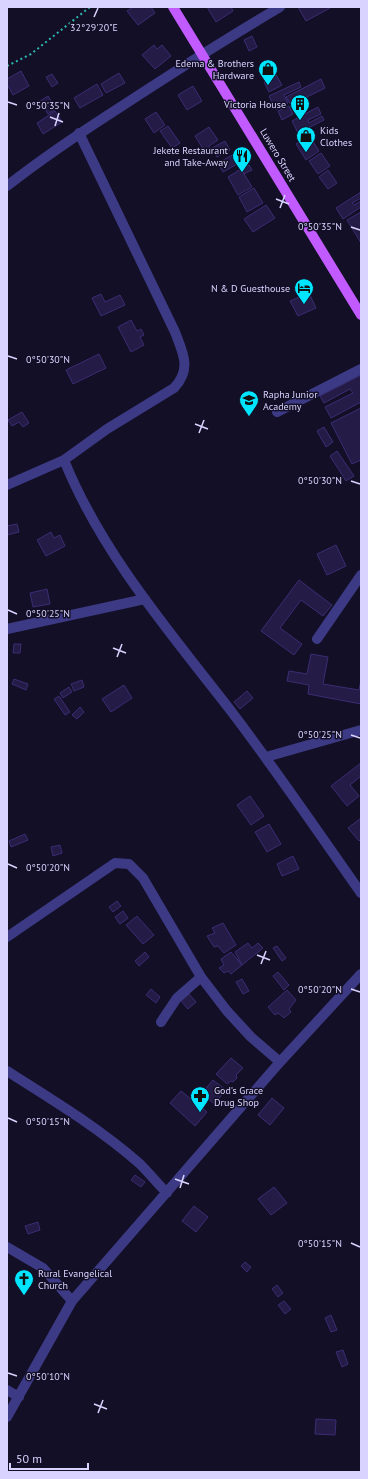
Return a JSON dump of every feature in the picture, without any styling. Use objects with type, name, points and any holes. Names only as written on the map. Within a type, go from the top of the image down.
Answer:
[{"type":"main road","name":"Luwero Street","points":[[173,7],[358,304],[361,315]]},
{"type":"street","points":[[7,186],[42,159],[79,134],[202,54],[280,7]]},
{"type":"street","points":[[7,485],[64,460],[107,429],[174,388],[182,377],[185,363],[175,332],[79,134]]},
{"type":"street","points":[[277,412],[361,369]]},
{"type":"street","points":[[64,460],[89,515],[145,599],[266,757],[361,893]]},
{"type":"street","points":[[317,639],[361,575]]},
{"type":"street","points":[[7,629],[145,599]]},
{"type":"street","points":[[266,757],[361,730]]},
{"type":"street","points":[[7,936],[115,863],[122,863],[135,869],[144,878],[201,976],[236,1021],[251,1037],[280,1062]]},
{"type":"street","points":[[7,1417],[72,1301],[280,1062],[361,974]]},
{"type":"street","points":[[161,1022],[177,998],[201,976]]},
{"type":"street","points":[[7,1071],[109,1139],[140,1165],[167,1193]]},
{"type":"street","points":[[7,1247],[43,1268],[72,1301]]},
{"type":"street","points":[[7,1390],[19,1397]]},
{"type":"path","points":[[7,66],[31,54],[90,7]]},
{"type":"building","points":[[133,7],[151,7],[155,13],[138,25],[127,11]]},
{"type":"building","points":[[207,7],[231,7],[233,11],[216,22]]},
{"type":"building","points":[[298,7],[329,7],[330,8],[306,21]]},
{"type":"building","points":[[252,36],[257,47],[249,51],[244,40]]},
{"type":"building","points":[[154,45],[157,49],[162,45],[171,56],[155,69],[142,55]]},
{"type":"building","points":[[21,71],[29,86],[13,95],[7,84],[7,79]]},
{"type":"building","points":[[119,73],[125,83],[106,93],[101,84]]},
{"type":"building","points":[[52,74],[58,83],[52,87],[46,77]]},
{"type":"building","points":[[276,75],[282,85],[269,92],[264,82]]},
{"type":"building","points":[[321,79],[325,88],[291,105],[286,97]]},
{"type":"building","points":[[299,82],[301,87],[284,95],[288,103],[276,110],[269,96]]},
{"type":"building","points":[[97,84],[103,95],[80,108],[74,98]]},
{"type":"building","points":[[193,86],[202,101],[187,110],[178,95]]},
{"type":"building","points":[[48,96],[56,109],[48,114],[40,101]]},
{"type":"building","points":[[289,106],[293,114],[282,120],[278,111]]},
{"type":"building","name":"Victoria House","points":[[318,107],[321,114],[308,120],[309,123],[322,116],[324,120],[298,133],[292,121]]},
{"type":"building","points":[[55,111],[62,122],[43,134],[37,123]]},
{"type":"building","points":[[156,112],[165,125],[154,133],[145,119]]},
{"type":"building","points":[[168,126],[180,143],[172,148],[160,131]]},
{"type":"building","points":[[209,127],[218,140],[209,146],[211,149],[205,152],[195,136]]},
{"type":"building","points":[[309,135],[319,151],[306,160],[296,144]]},
{"type":"building","points":[[225,141],[230,150],[217,157],[212,148]]},
{"type":"building","points":[[321,153],[330,166],[318,174],[309,161]]},
{"type":"building","points":[[234,154],[239,163],[223,172],[218,163]]},
{"type":"building","points":[[249,165],[252,170],[244,174],[241,169]]},
{"type":"building","points":[[241,169],[252,187],[238,195],[228,177]]},
{"type":"building","points":[[328,170],[337,183],[328,189],[319,177]]},
{"type":"building","points":[[254,188],[263,203],[247,212],[239,197]]},
{"type":"building","points":[[361,192],[361,198],[352,203],[354,205],[361,201],[361,207],[343,219],[336,208]]},
{"type":"building","points":[[266,205],[275,218],[253,232],[244,219]]},
{"type":"building","points":[[361,212],[361,243],[347,220]]},
{"type":"building","points":[[309,293],[316,308],[298,316],[290,301]]},
{"type":"building","points":[[101,294],[105,302],[120,295],[125,305],[101,316],[92,298]]},
{"type":"building","points":[[131,320],[137,331],[141,329],[144,335],[140,337],[144,345],[131,352],[118,327]]},
{"type":"building","points":[[99,354],[106,368],[73,384],[66,370]]},
{"type":"building","points":[[361,375],[361,402],[331,418],[325,407],[353,393],[350,389],[324,403],[320,396]]},
{"type":"building","points":[[361,408],[361,460],[352,464],[331,423]]},
{"type":"building","points":[[22,412],[29,423],[23,427],[19,422],[12,426],[8,420]]},
{"type":"building","points":[[324,427],[333,442],[326,447],[317,431]]},
{"type":"building","points":[[337,451],[354,476],[346,481],[330,456]]},
{"type":"building","points":[[17,524],[19,532],[7,535],[7,526]]},
{"type":"building","points":[[51,532],[54,538],[60,535],[65,546],[46,556],[37,540]]},
{"type":"building","points":[[336,545],[346,566],[327,575],[317,554]]},
{"type":"building","points":[[299,580],[332,605],[323,616],[301,600],[280,628],[302,644],[294,655],[261,631]]},
{"type":"building","points":[[47,589],[50,604],[33,607],[30,593]]},
{"type":"building","points":[[14,644],[21,644],[20,653],[13,653]]},
{"type":"building","points":[[311,654],[328,657],[323,684],[359,690],[361,680],[361,704],[308,694],[309,685],[287,681],[289,671],[307,674]]},
{"type":"building","points":[[14,679],[28,684],[26,690],[12,684]]},
{"type":"building","points":[[82,680],[84,687],[74,691],[71,684]]},
{"type":"building","points":[[124,685],[132,698],[111,712],[102,699]]},
{"type":"building","points":[[69,687],[72,692],[63,698],[60,693]]},
{"type":"building","points":[[247,691],[253,698],[240,709],[234,702]]},
{"type":"building","points":[[59,696],[70,712],[65,715],[54,699]]},
{"type":"building","points":[[80,707],[84,712],[77,719],[72,715]]},
{"type":"building","points":[[361,763],[361,776],[350,785],[359,796],[347,806],[331,786]]},
{"type":"building","points":[[250,796],[264,816],[251,825],[237,805]]},
{"type":"building","points":[[361,818],[361,839],[359,841],[348,828]]},
{"type":"building","points":[[269,824],[281,844],[267,852],[255,832]]},
{"type":"building","points":[[25,834],[28,840],[11,847],[9,841]]},
{"type":"building","points":[[60,845],[62,853],[53,856],[51,847]]},
{"type":"building","points":[[293,856],[299,869],[282,876],[277,864]]},
{"type":"building","points":[[117,901],[121,906],[113,912],[109,907]]},
{"type":"building","points":[[123,911],[128,918],[120,924],[115,917]]},
{"type":"building","points":[[137,916],[154,935],[143,944],[126,925]]},
{"type":"building","points":[[223,923],[236,945],[224,953],[218,946],[214,947],[207,936],[215,933],[212,928]]},
{"type":"building","points":[[248,943],[252,948],[258,943],[263,948],[242,965],[235,952]]},
{"type":"building","points":[[277,946],[286,958],[282,961],[273,948]]},
{"type":"building","points":[[145,952],[149,957],[139,966],[135,961]]},
{"type":"building","points":[[231,952],[242,965],[231,974],[228,971],[224,973],[219,968],[224,965],[221,959]]},
{"type":"building","points":[[278,972],[289,985],[284,990],[273,976]]},
{"type":"building","points":[[242,979],[249,991],[243,994],[236,982]]},
{"type":"building","points":[[151,989],[160,997],[156,1003],[146,995]]},
{"type":"building","points":[[287,990],[296,1000],[289,1009],[291,1012],[284,1018],[278,1013],[275,1015],[268,1007]]},
{"type":"building","points":[[189,994],[196,1002],[188,1009],[181,1001]]},
{"type":"building","points":[[231,1058],[243,1068],[236,1075],[237,1078],[233,1082],[231,1081],[227,1084],[216,1074]]},
{"type":"building","points":[[213,1080],[226,1090],[214,1104],[202,1093]]},
{"type":"building","points":[[181,1091],[207,1112],[195,1126],[170,1103]]},
{"type":"building","points":[[272,1098],[284,1108],[270,1125],[258,1115]]},
{"type":"building","points":[[135,1175],[145,1182],[141,1187],[131,1180]]},
{"type":"building","points":[[274,1187],[287,1203],[271,1215],[258,1199]]},
{"type":"building","points":[[194,1206],[208,1217],[196,1232],[182,1221]]},
{"type":"building","points":[[38,1222],[40,1230],[28,1234],[25,1226]]},
{"type":"building","points":[[245,1262],[251,1267],[247,1272],[241,1266]]},
{"type":"building","points":[[277,1285],[283,1293],[278,1297],[272,1289]]},
{"type":"building","points":[[284,1301],[291,1309],[285,1314],[278,1305]]},
{"type":"building","points":[[331,1315],[337,1330],[331,1332],[325,1318]]},
{"type":"building","points":[[343,1350],[348,1364],[342,1367],[336,1352]]},
{"type":"building","points":[[316,1419],[336,1420],[335,1435],[315,1434]]},
{"type":"place","name":"Edema & Brothers Hardware","points":[[268,86]]},
{"type":"place","name":"Victoria House","points":[[300,121]]},
{"type":"place","name":"Kids Clothes","points":[[306,153]]},
{"type":"place","name":"Jekete Restaurant and Take-Away","points":[[242,173]]},
{"type":"place","name":"N & D Guesthouse","points":[[304,305]]},
{"type":"place","name":"Rapha Junior Academy","points":[[249,417]]},
{"type":"place","name":"God's Grace Drug Shop","points":[[200,1113]]},
{"type":"place","name":"Rural Evangelical Church","points":[[24,1296]]}]
